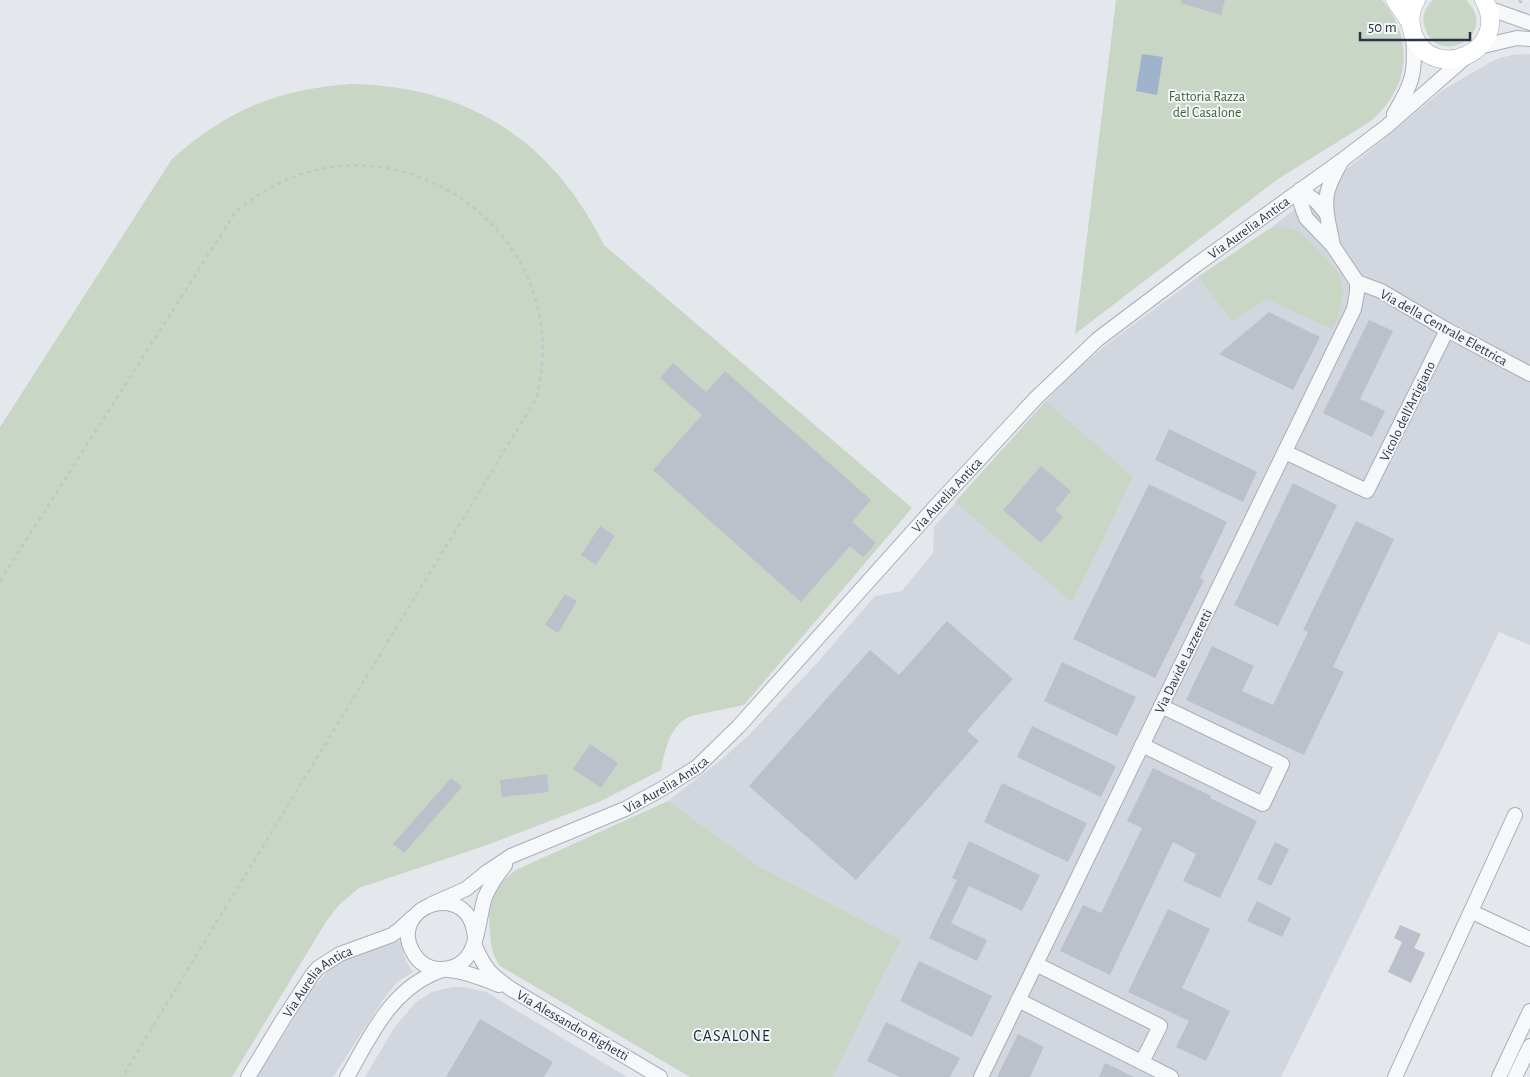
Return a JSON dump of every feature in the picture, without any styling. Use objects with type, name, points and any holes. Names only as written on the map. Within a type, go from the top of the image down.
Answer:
[{"type":"main road","points":[[1395,0],[1423,50],[1433,56],[1451,60],[1473,51]]},
{"type":"main road","name":"Via Aurelia Antica","points":[[1412,28],[1412,9],[1416,0]]},
{"type":"main road","name":"Via Aurelia Antica","points":[[1473,51],[1484,41],[1488,29],[1490,21],[1486,3]]},
{"type":"street","points":[[1486,3],[1530,22]]},
{"type":"street","name":"Via Aurelia Antica","points":[[1387,126],[1406,94],[1411,81],[1414,68],[1412,28]]},
{"type":"street","points":[[1473,51],[1517,38],[1530,39]]},
{"type":"street","name":"Via Aurelia Antica","points":[[248,1077],[312,975],[332,958],[392,935],[422,908],[466,889],[511,856],[625,809],[697,767],[739,726],[908,536],[1036,398],[1098,339],[1196,264],[1342,161],[1387,126],[1473,51]]},
{"type":"street","points":[[1333,246],[1326,197],[1329,186],[1342,161]]},
{"type":"street","points":[[1300,190],[1316,201],[1327,214]]},
{"type":"street","points":[[1300,190],[1301,204],[1306,218]]},
{"type":"street","points":[[1274,208],[1293,212],[1306,218],[1333,246],[1357,282]]},
{"type":"street","name":"Via della Centrale Elettrica","points":[[1357,282],[1381,291],[1447,330],[1530,374]]},
{"type":"street","name":"Via Davide Lazzeretti","points":[[981,1077],[1354,309],[1357,282]]},
{"type":"street","name":"Vicolo dell'Artigiano","points":[[1284,452],[1367,491],[1447,330]]},
{"type":"street","points":[[1142,745],[1263,804],[1282,764],[1161,706]]},
{"type":"street","points":[[1395,1077],[1515,815]]},
{"type":"street","points":[[347,1077],[383,1015],[395,1000],[414,984],[435,973],[454,967],[467,958],[475,942],[480,913],[489,887],[511,856]]},
{"type":"street","points":[[432,904],[443,902],[454,904],[463,910],[471,919],[475,929],[475,942],[482,963],[491,974],[511,989]]},
{"type":"street","points":[[1472,912],[1530,939]]},
{"type":"street","points":[[414,916],[409,926],[410,948],[416,958],[424,965],[487,980],[511,989]]},
{"type":"street","points":[[1036,964],[1160,1026],[1142,1062]]},
{"type":"street","name":"Via Alessandro Righetti","points":[[511,989],[660,1077]]},
{"type":"street","points":[[1018,1000],[1171,1077]]},
{"type":"street","points":[[1499,1077],[1530,1011]]},
{"type":"street","points":[[1515,1077],[1530,1046]]},
{"type":"path","points":[[1519,0],[1526,6]]},
{"type":"path","points":[[0,581],[235,213],[256,197],[286,181],[319,170],[354,166],[388,169],[421,177],[452,192],[479,211],[512,248],[530,285],[541,325],[541,374],[536,399],[122,1077]]},
{"type":"shaded area","points":[[1530,54],[1530,645],[1499,632],[1281,1077],[833,1077],[901,940],[760,867],[668,801],[722,759],[749,735],[818,662],[875,596],[902,591],[933,553],[934,527],[1073,373],[1107,344],[1198,277],[1269,229],[1367,153],[1443,90],[1500,58]]},
{"type":"shaded area","points":[[400,941],[406,961],[413,972],[397,982],[383,1000],[333,1077],[257,1077],[313,988],[331,968],[339,961]]},
{"type":"shaded area","points":[[452,987],[464,987],[486,992],[627,1077],[365,1077],[394,1028],[415,1003],[432,992]]},
{"type":"green space","name":"Fattoria Razza del Casalone","points":[[1116,0],[1382,0],[1393,15],[1400,31],[1404,63],[1394,93],[1384,108],[1371,121],[1278,179],[1075,334]]},
{"type":"green space","points":[[1433,0],[1466,0],[1475,13],[1476,25],[1472,35],[1463,42],[1452,46],[1441,45],[1432,40],[1423,20],[1426,9]]},
{"type":"green space","points":[[351,84],[393,87],[433,95],[469,108],[502,126],[532,148],[559,176],[583,208],[604,245],[912,508],[744,705],[691,716],[678,725],[670,738],[661,770],[599,802],[487,845],[359,888],[340,904],[327,920],[232,1077],[0,1077],[0,427],[172,159],[213,127],[255,105],[300,91]]},
{"type":"green space","points":[[1277,227],[1290,228],[1304,236],[1331,264],[1339,276],[1342,292],[1341,308],[1332,329],[1266,299],[1232,321],[1198,277],[1269,229]]},
{"type":"green space","points":[[1046,401],[1133,477],[1072,602],[955,502]]},
{"type":"green space","points":[[668,801],[760,867],[901,940],[833,1077],[690,1077],[500,966],[497,962],[491,946],[490,904],[496,889],[509,875],[518,869]]},
{"type":"water","points":[[1142,54],[1163,57],[1157,95],[1136,91]]},
{"type":"building","points":[[1181,0],[1225,0],[1221,15],[1181,3]]},
{"type":"building","points":[[1269,312],[1320,337],[1293,390],[1219,354]]},
{"type":"building","points":[[1369,320],[1393,331],[1360,399],[1385,411],[1372,437],[1323,413]]},
{"type":"building","points":[[673,363],[706,392],[725,371],[871,500],[852,522],[876,543],[863,557],[850,546],[801,602],[653,470],[702,415],[660,378]]},
{"type":"building","points":[[1169,429],[1257,472],[1243,502],[1155,460]]},
{"type":"building","points":[[1041,466],[1071,491],[1055,510],[1063,517],[1041,543],[1003,510]]},
{"type":"building","points":[[1293,483],[1337,505],[1278,626],[1234,605]]},
{"type":"building","points":[[1149,484],[1227,522],[1200,578],[1204,580],[1155,678],[1073,639]]},
{"type":"building","points":[[1356,521],[1394,539],[1333,667],[1344,672],[1304,755],[1186,700],[1212,646],[1254,666],[1242,691],[1273,705],[1308,632],[1303,630]]},
{"type":"building","points":[[600,526],[615,536],[596,565],[581,555]]},
{"type":"building","points":[[565,594],[577,601],[558,633],[545,625]]},
{"type":"building","points":[[947,621],[1013,679],[967,731],[979,741],[856,880],[749,786],[870,650],[899,675]]},
{"type":"building","points":[[1062,662],[1136,697],[1117,736],[1044,701]]},
{"type":"building","points":[[1032,726],[1116,766],[1101,797],[1017,757]]},
{"type":"building","points":[[590,744],[618,763],[601,788],[573,769]]},
{"type":"building","points":[[1153,768],[1257,821],[1220,898],[1183,881],[1196,854],[1173,842],[1110,975],[1060,951],[1083,905],[1101,913],[1142,828],[1127,821]]},
{"type":"building","points":[[547,774],[549,792],[502,797],[500,780]]},
{"type":"building","points":[[451,778],[462,787],[404,853],[393,844]]},
{"type":"building","points":[[1002,783],[1087,823],[1068,862],[984,822]]},
{"type":"building","points":[[969,841],[1040,875],[1022,911],[969,886],[951,923],[987,940],[977,961],[929,938],[957,880],[952,878]]},
{"type":"building","points":[[1275,842],[1289,849],[1271,886],[1257,879]]},
{"type":"building","points":[[1257,901],[1291,918],[1282,937],[1247,921]]},
{"type":"building","points":[[1168,909],[1210,929],[1182,988],[1230,1011],[1206,1061],[1176,1047],[1189,1021],[1128,992]]},
{"type":"building","points":[[1400,925],[1421,934],[1414,948],[1425,953],[1411,983],[1388,972],[1402,942],[1394,938]]},
{"type":"building","points":[[919,961],[992,996],[972,1037],[900,1001]]},
{"type":"building","points":[[480,1019],[553,1062],[544,1077],[446,1077]]},
{"type":"building","points":[[886,1022],[960,1058],[950,1077],[900,1077],[867,1061]]},
{"type":"building","points":[[1018,1034],[1044,1047],[1030,1077],[997,1077]]},
{"type":"building","points":[[1105,1063],[1134,1077],[1099,1077]]},
{"type":"district","name":"CASALONE","points":[[732,1035]]}]
